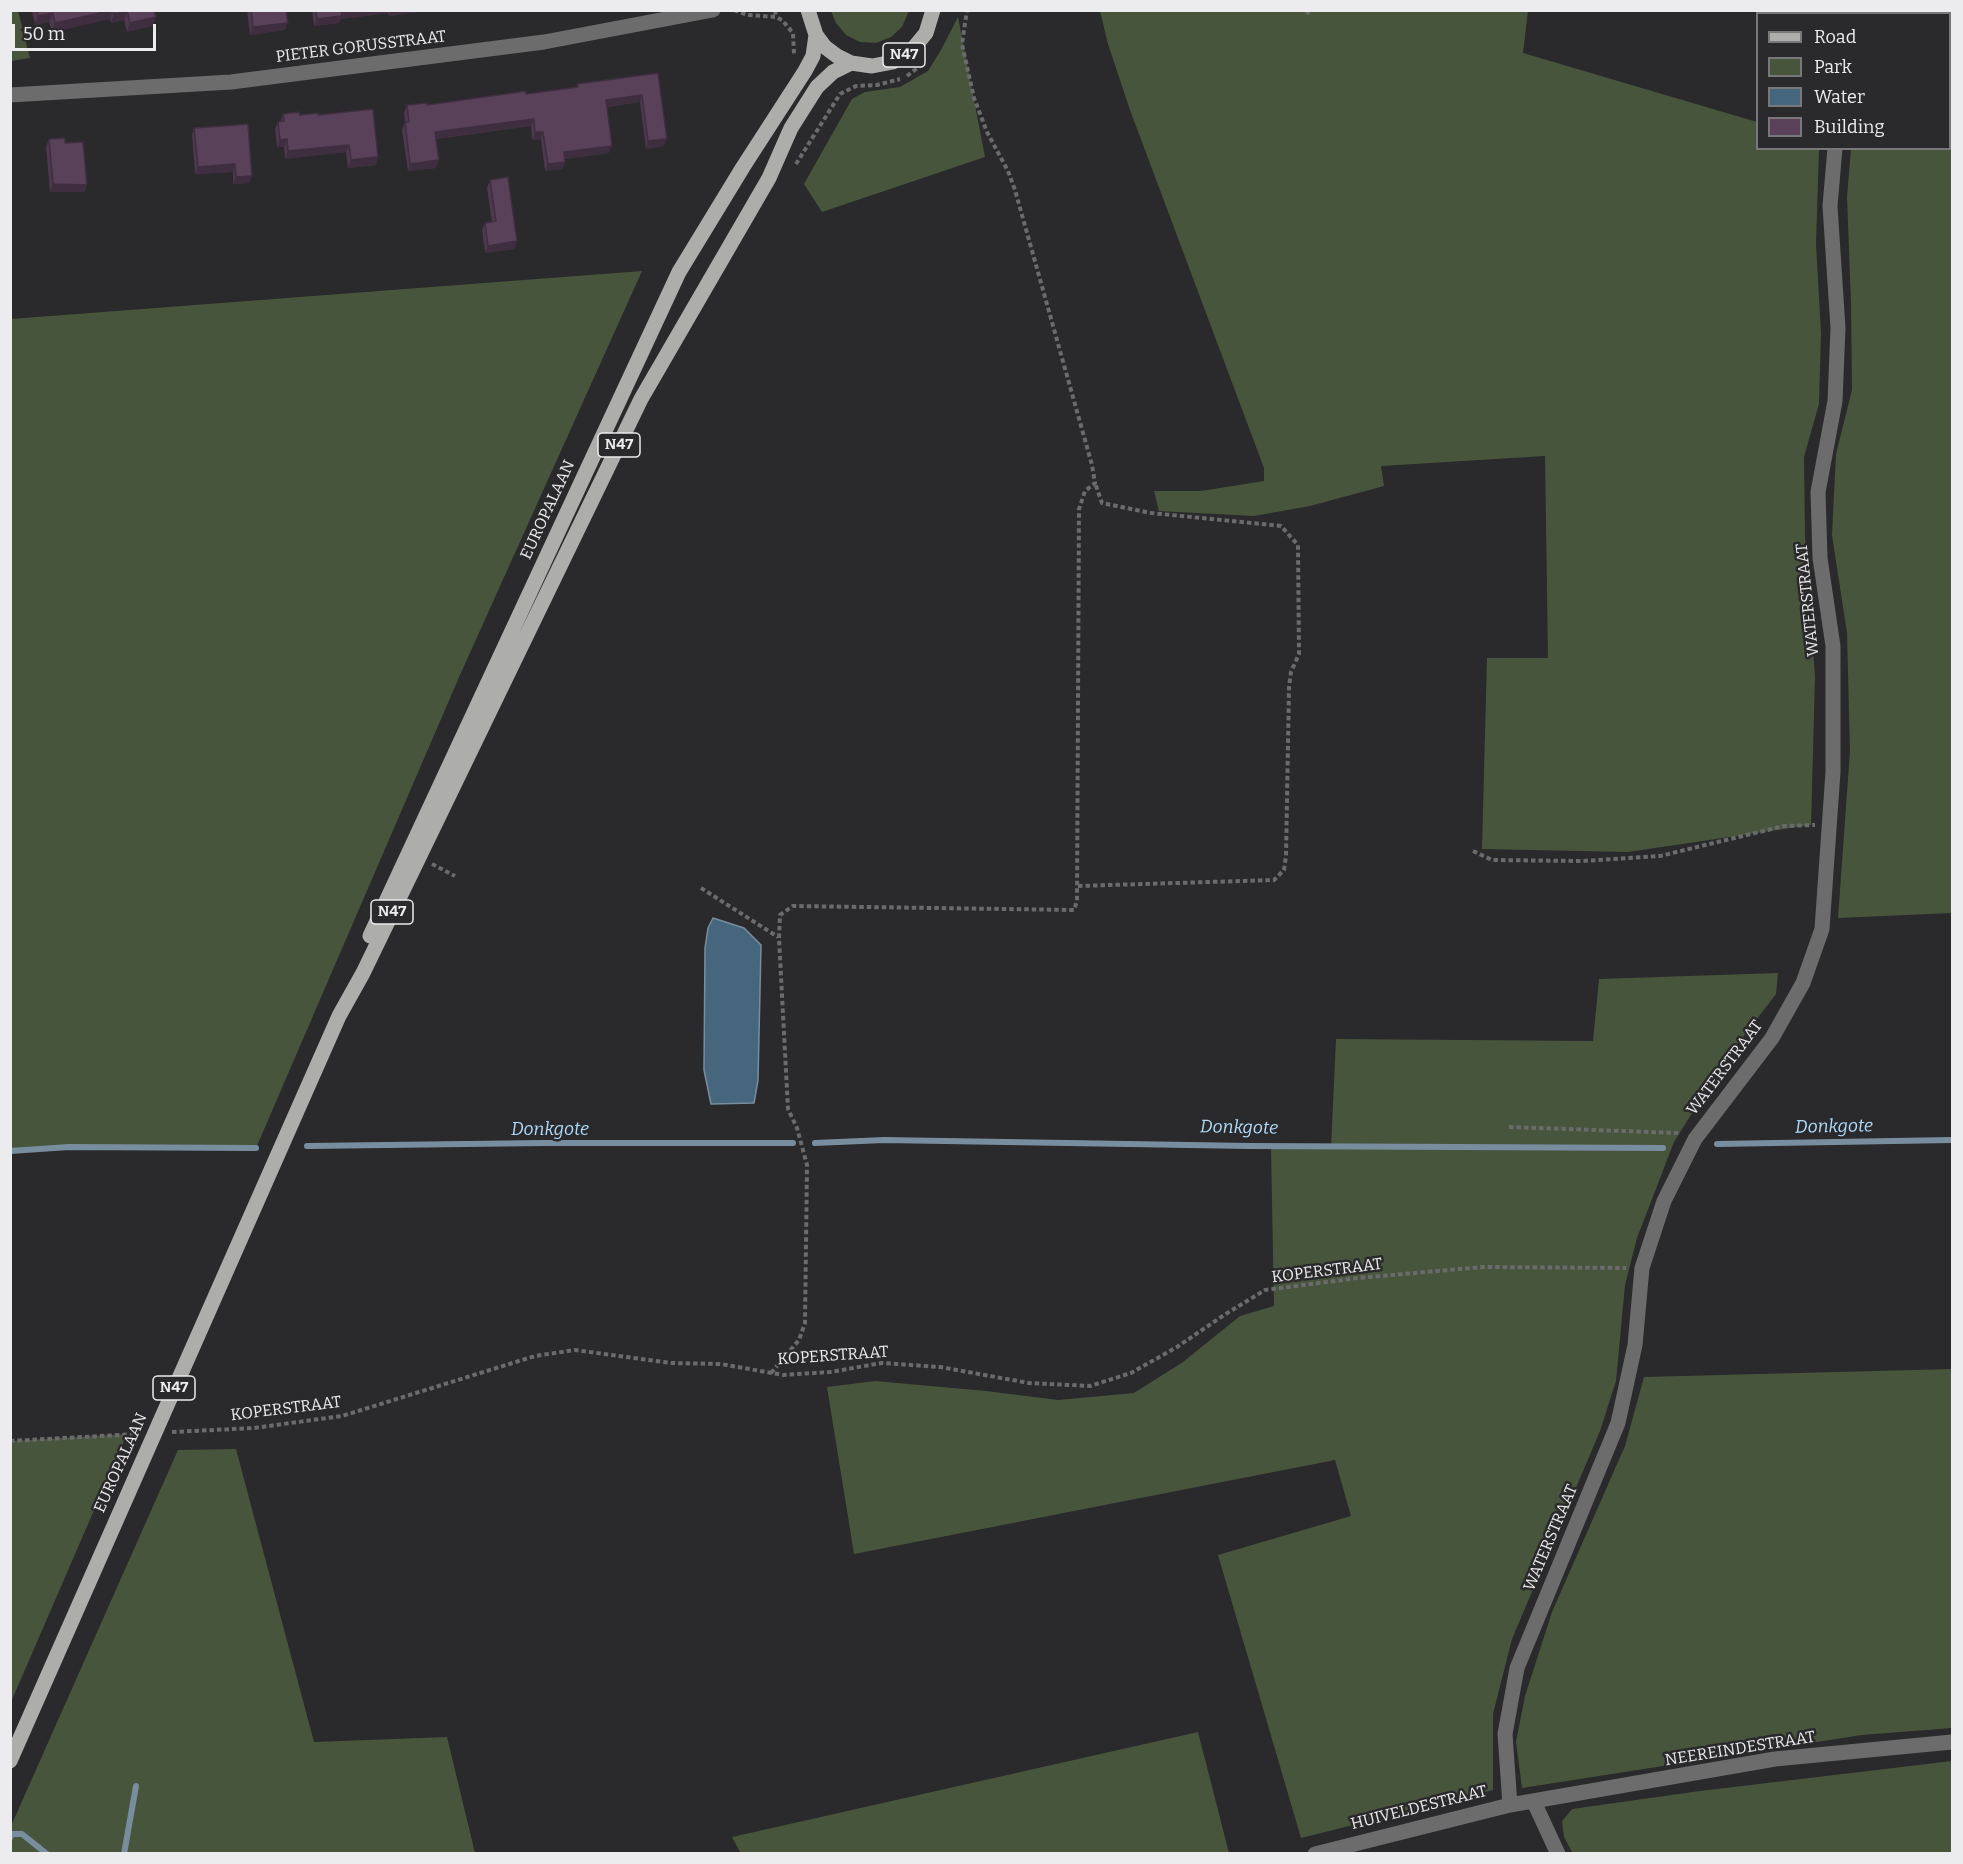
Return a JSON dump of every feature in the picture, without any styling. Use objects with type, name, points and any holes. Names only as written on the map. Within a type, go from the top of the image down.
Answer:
[{"type":"main road","name":"N47","points":[[808,10],[816,35],[825,47],[850,63],[872,66],[893,62],[912,50],[926,33],[933,10]]},
{"type":"main road","name":"EUROPALAAN","points":[[339,1016],[353,971],[679,272],[805,71],[813,56],[816,35]]},
{"type":"main road","name":"EUROPALAAN","points":[[10,1761],[339,1016],[363,974],[641,399],[769,178],[791,128],[817,87],[833,72],[850,63]]},
{"type":"street","name":"PIETER GORUSSTRAAT","points":[[10,95],[231,82],[544,42],[713,10]]},
{"type":"street","name":"WATERSTRAAT","points":[[1510,1805],[1505,1734],[1516,1668],[1618,1423],[1635,1345],[1642,1268],[1664,1201],[1699,1134],[1772,1038],[1803,983],[1822,929],[1833,772],[1833,646],[1820,558],[1818,492],[1835,401],[1838,328],[1830,206],[1835,150]]},
{"type":"street","name":"NEEREINDESTRAAT","points":[[1534,1802],[1775,1759],[1953,1742]]},
{"type":"street","name":"HUIVELDESTRAAT","points":[[1315,1854],[1510,1805],[1534,1802]]},
{"type":"street","points":[[1534,1802],[1558,1854]]},
{"type":"path","points":[[734,10],[748,15],[776,17],[775,10]]},
{"type":"path","points":[[967,10],[962,44],[974,98],[987,132],[1008,171],[1015,190],[1102,503],[1151,513],[1281,526],[1298,545],[1299,654],[1291,672],[1289,687],[1284,870],[1274,880],[1078,886]]},
{"type":"path","points":[[794,167],[840,94],[856,86],[897,81],[922,65]]},
{"type":"path","points":[[771,1373],[799,1341],[805,1323],[807,1165],[797,1128],[788,1108],[779,938],[780,915],[793,906],[1074,910],[1078,886],[1079,509],[1085,491],[1095,483]]},
{"type":"path","points":[[1473,851],[1492,860],[1582,861],[1660,856],[1784,826],[1830,824]]},
{"type":"path","points":[[701,888],[779,938]]},
{"type":"path","points":[[1509,1127],[1699,1134]]},
{"type":"path","name":"KOPERSTRAAT","points":[[10,1441],[254,1428],[342,1416],[535,1356],[574,1350],[671,1363],[721,1364],[783,1375],[830,1372],[882,1363],[940,1367],[1029,1383],[1090,1386],[1131,1373],[1177,1347],[1265,1290],[1358,1278],[1483,1267],[1642,1268]]},
{"type":"green space","points":[[11,10],[18,11],[30,58],[11,61]]},
{"type":"green space","points":[[831,10],[909,11],[902,27],[891,37],[876,43],[860,42],[846,35],[836,23]]},
{"type":"green space","points":[[1100,11],[1528,11],[1523,53],[1756,122],[1756,150],[1819,150],[1816,244],[1821,333],[1819,404],[1804,457],[1805,537],[1815,677],[1811,825],[1628,852],[1482,849],[1487,658],[1548,658],[1545,456],[1381,466],[1384,486],[1310,506],[1254,516],[1159,511],[1154,491],[1201,491],[1264,481],[1264,468],[1130,110],[1108,44]]},
{"type":"green space","points":[[1952,11],[1952,913],[1838,918],[1850,751],[1847,633],[1832,535],[1836,454],[1852,390],[1847,197],[1851,150],[1951,150],[1951,12],[1878,12]]},
{"type":"green space","points":[[958,17],[985,157],[822,212],[804,184],[852,99],[865,92],[900,87],[928,71]]},
{"type":"green space","points":[[642,271],[460,675],[256,1148],[69,1147],[11,1151],[11,319]]},
{"type":"green space","points":[[1778,973],[1776,994],[1724,1062],[1674,1142],[1637,1238],[1625,1285],[1616,1381],[1600,1431],[1512,1639],[1493,1714],[1493,1790],[1301,1838],[1218,1555],[1351,1516],[1335,1460],[854,1554],[827,1387],[875,1381],[1058,1400],[1134,1393],[1183,1362],[1240,1316],[1274,1306],[1271,1148],[1331,1148],[1336,1039],[1593,1041],[1599,979]]},
{"type":"green space","points":[[1952,1369],[1952,1728],[1862,1735],[1522,1788],[1516,1742],[1525,1696],[1552,1612],[1625,1446],[1644,1377]]},
{"type":"green space","points":[[127,1434],[11,1702],[11,1441]]},
{"type":"green space","points":[[236,1449],[314,1742],[447,1737],[475,1853],[11,1853],[11,1826],[178,1450]]},
{"type":"green space","points":[[1198,1732],[1229,1853],[741,1854],[732,1837]]},
{"type":"green space","points":[[1952,1761],[1952,1853],[1573,1854],[1564,1837],[1562,1821],[1572,1809],[1700,1791]]},
{"type":"water","points":[[713,918],[744,928],[761,945],[758,1080],[754,1103],[711,1104],[704,1070],[705,948],[708,928]]},
{"type":"building","points":[[37,10],[113,10],[55,23],[53,13],[38,16]]},
{"type":"building","points":[[113,10],[154,10],[156,17],[130,23],[127,11],[114,14]]},
{"type":"building","points":[[251,10],[286,10],[288,23],[253,27]]},
{"type":"building","points":[[316,10],[348,10],[341,11],[342,16],[317,19]]},
{"type":"building","points":[[658,73],[667,139],[648,141],[642,95],[606,100],[612,146],[564,152],[565,162],[548,164],[543,132],[535,132],[534,119],[435,132],[439,160],[410,164],[405,122],[409,122],[407,105],[427,103],[427,105],[526,91],[526,94],[578,87],[577,84]]},
{"type":"building","points":[[373,109],[378,157],[351,160],[349,145],[288,151],[287,139],[280,140],[278,122],[284,121],[283,114],[299,112],[300,115],[318,113],[318,115]]},
{"type":"building","points":[[248,124],[252,176],[236,177],[235,164],[198,167],[194,128]]},
{"type":"building","points":[[65,138],[65,143],[83,142],[87,185],[53,184],[49,139]]},
{"type":"building","points":[[508,177],[517,241],[488,246],[485,223],[496,221],[490,180]]},
{"type":"waterway","name":"Donkgote","points":[[815,1143],[884,1140],[1250,1146],[1663,1148]]},
{"type":"waterway","name":"Donkgote","points":[[1717,1144],[1952,1140]]},
{"type":"waterway","name":"Donkgote","points":[[307,1146],[793,1143]]},
{"type":"waterway","name":"Donkgote","points":[[10,1151],[69,1147],[256,1148]]},
{"type":"waterway","points":[[124,1854],[136,1786]]},
{"type":"waterway","points":[[10,1838],[12,1834],[22,1834],[47,1854]]}]
